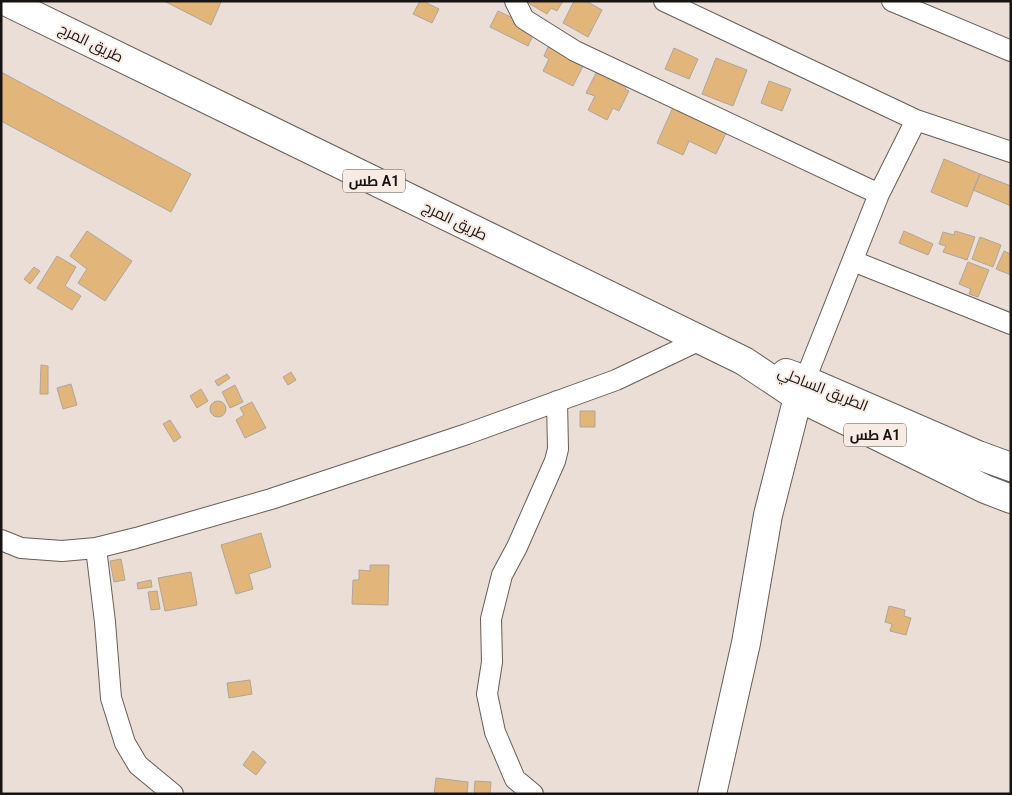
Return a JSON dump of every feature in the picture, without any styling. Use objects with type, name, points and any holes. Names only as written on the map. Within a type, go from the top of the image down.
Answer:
[{"type":"main road","name":"طريق المرج","points":[[5,1],[744,361]]},
{"type":"main road","name":"الطريق الساحلي","points":[[744,361],[801,388],[1011,467]]},
{"type":"main road","name":"طس A1","points":[[801,388],[985,489],[1011,499]]},
{"type":"main road","points":[[712,794],[746,643],[768,515],[801,388]]},
{"type":"street","points":[[515,1],[524,19],[575,51],[879,194]]},
{"type":"street","points":[[664,1],[916,120],[1011,152]]},
{"type":"street","points":[[892,1],[1011,51]]},
{"type":"street","points":[[801,388],[879,194],[916,120]]},
{"type":"street","points":[[852,261],[1011,324]]},
{"type":"street","points":[[1,540],[21,548],[62,551],[96,548],[136,538],[271,499],[467,434],[616,380],[700,340]]},
{"type":"street","points":[[532,794],[515,779],[495,732],[487,694],[492,662],[491,619],[502,575],[555,461],[558,449],[557,401]]},
{"type":"street","points":[[96,548],[106,622],[111,698],[125,743],[138,765],[173,794]]},
{"type":"building","points":[[164,1],[219,1],[221,2],[211,25]]},
{"type":"building","points":[[420,1],[439,9],[432,23],[413,14]]},
{"type":"building","points":[[525,1],[563,1],[557,11],[551,8],[547,14]]},
{"type":"building","points":[[574,1],[586,1],[602,10],[588,37],[563,23]]},
{"type":"building","points":[[498,11],[536,29],[528,46],[490,27]]},
{"type":"building","points":[[548,47],[585,62],[573,86],[543,71],[549,59],[544,56]]},
{"type":"building","points":[[674,48],[698,59],[689,79],[665,69]]},
{"type":"building","points":[[716,58],[747,70],[733,106],[702,94]]},
{"type":"building","points":[[599,67],[629,82],[625,89],[629,91],[619,111],[613,108],[607,120],[588,110],[595,96],[586,93]]},
{"type":"building","points":[[1,72],[191,174],[171,212],[1,121]]},
{"type":"building","points":[[769,81],[791,89],[782,111],[761,103]]},
{"type":"building","points":[[675,103],[729,127],[716,154],[689,141],[683,155],[657,143]]},
{"type":"building","points":[[944,159],[980,174],[967,207],[931,192]]},
{"type":"building","points":[[980,174],[1011,186],[1011,206],[973,190]]},
{"type":"building","points":[[87,231],[132,261],[105,301],[78,283],[87,269],[70,256]]},
{"type":"building","points":[[904,231],[933,244],[928,255],[899,243]]},
{"type":"building","points":[[955,231],[975,237],[967,260],[943,252],[946,246],[939,244],[943,232],[954,235]]},
{"type":"building","points":[[980,237],[1001,245],[993,267],[972,259]]},
{"type":"building","points":[[1004,251],[1011,254],[1011,275],[996,269]]},
{"type":"building","points":[[57,256],[76,267],[65,286],[81,296],[72,310],[37,288]]},
{"type":"building","points":[[968,262],[989,270],[978,297],[969,294],[971,289],[959,284]]},
{"type":"building","points":[[34,267],[40,271],[30,284],[24,279]]},
{"type":"building","points":[[41,365],[48,366],[48,394],[40,394]]},
{"type":"building","points":[[291,372],[296,380],[288,385],[283,377]]},
{"type":"building","points":[[227,374],[230,378],[218,386],[215,381]]},
{"type":"building","points":[[71,384],[77,405],[63,409],[57,388]]},
{"type":"building","points":[[235,385],[243,402],[230,408],[222,392]]},
{"type":"building","points":[[201,389],[208,401],[197,408],[190,396]]},
{"type":"building","points":[[218,401],[224,403],[226,409],[224,415],[218,417],[212,415],[210,409],[212,403]]},
{"type":"building","points":[[252,402],[266,428],[245,438],[236,420],[244,415],[240,408]]},
{"type":"building","points":[[580,411],[595,411],[595,427],[580,427]]},
{"type":"building","points":[[170,420],[181,437],[174,442],[163,424]]},
{"type":"building","points":[[261,533],[271,567],[249,574],[253,589],[236,594],[221,545]]},
{"type":"building","points":[[121,559],[125,580],[114,582],[110,561]]},
{"type":"building","points":[[370,565],[389,565],[388,605],[352,604],[353,580],[359,580],[359,570],[370,571]]},
{"type":"building","points":[[191,572],[197,605],[165,611],[158,578]]},
{"type":"building","points":[[151,580],[152,587],[138,589],[137,583]]},
{"type":"building","points":[[157,591],[160,609],[151,610],[148,592]]},
{"type":"building","points":[[889,606],[905,610],[904,616],[911,618],[906,635],[890,631],[892,624],[885,622]]},
{"type":"building","points":[[250,680],[252,694],[229,698],[227,683]]},
{"type":"building","points":[[253,751],[266,762],[256,775],[243,765]]},
{"type":"building","points":[[436,778],[468,782],[467,794],[434,794]]},
{"type":"building","points":[[475,781],[491,782],[490,794],[474,794]]}]
